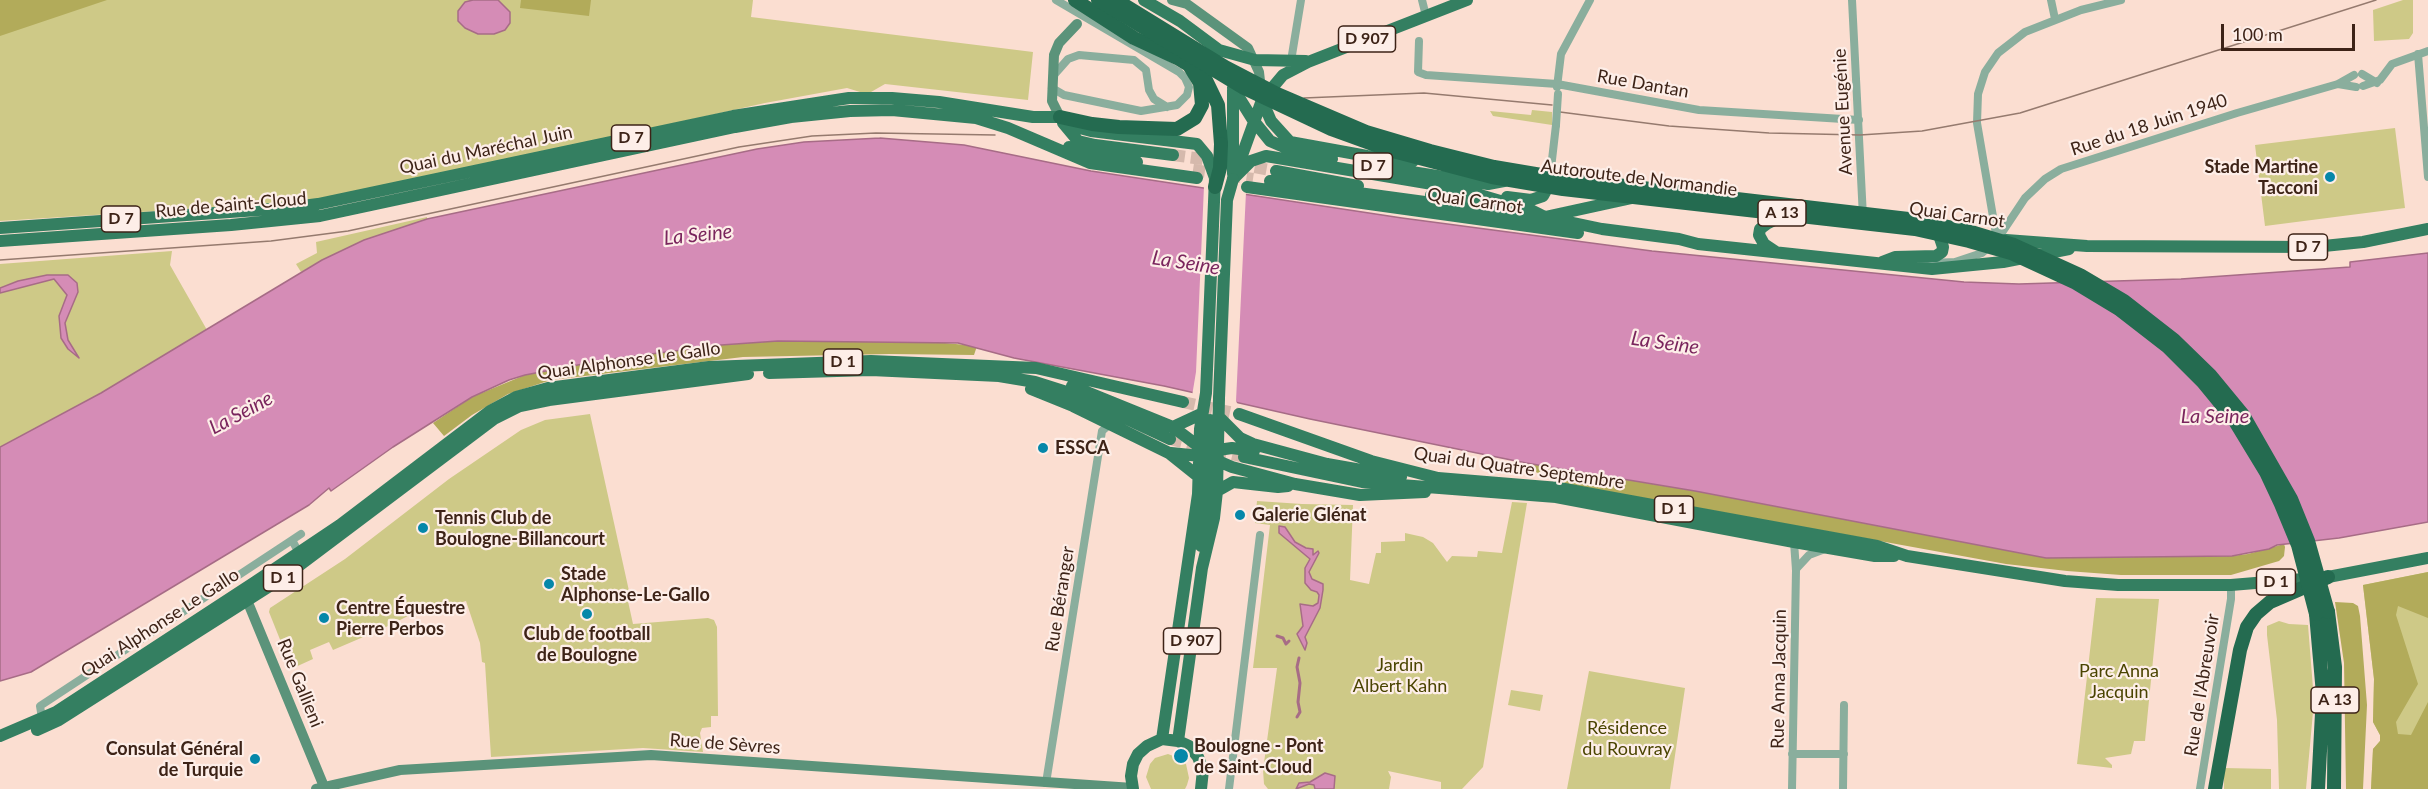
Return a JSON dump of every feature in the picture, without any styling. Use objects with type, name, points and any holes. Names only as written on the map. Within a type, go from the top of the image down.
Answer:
[{"type":"highway","points":[[1075,0],[1097,6],[1182,54],[1201,72],[1215,96],[1220,117],[1220,168],[1215,188]]},
{"type":"highway","name":"Autoroute de Normandie","points":[[1116,0],[1224,67],[1277,94],[1366,132],[1494,167],[1565,179],[1917,220],[1971,232],[2014,244],[2070,269],[2124,301],[2162,329],[2210,375],[2243,416],[2291,499],[2308,541],[2335,667],[2334,789]]},
{"type":"highway","points":[[1059,117],[1101,125],[1177,129],[1196,118],[1202,105],[1200,83],[1189,65],[1134,38],[1097,6]]},
{"type":"highway","name":"Autoroute de Normandie","points":[[1097,6],[1244,88],[1331,129],[1389,150],[1482,174],[1563,189],[1915,229],[2011,253],[2076,283],[2119,309],[2168,347],[2203,382],[2235,421],[2266,472],[2282,504],[2322,613],[2323,694],[2318,789]]},
{"type":"highway","points":[[2215,789],[2240,651],[2247,627],[2256,614],[2270,602],[2328,577]]},
{"type":"main road","points":[[1144,0],[1179,21],[1219,50],[1255,60]]},
{"type":"main road","name":"D 907","points":[[1162,740],[1199,477],[1209,453],[1219,417],[1227,200],[1253,120],[1262,100],[1281,77],[1308,62],[1467,0]]},
{"type":"main road","points":[[1219,50],[1233,88],[1235,128],[1232,156],[1233,179]]},
{"type":"main road","name":"D 907","points":[[1255,60],[1308,62]]},
{"type":"main road","name":"D 7","points":[[1233,88],[1253,120]]},
{"type":"main road","name":"Quai du Maréchal Juin","points":[[0,228],[318,204],[733,116],[839,99],[892,98],[978,107],[1092,155],[1195,174],[1090,163],[1068,156],[1008,128],[976,118],[892,110],[850,111],[791,117],[735,127],[320,216]]},
{"type":"main road","name":"Quai Carnot","points":[[1262,100],[1271,121],[1290,142],[1367,156],[1418,162],[1505,180],[1645,195],[1997,240],[2086,246],[2314,248],[2364,242],[2428,229]]},
{"type":"main road","name":"D 7","points":[[978,107],[1033,117],[1059,117]]},
{"type":"main road","points":[[1059,117],[1067,131],[1078,141],[1173,155]]},
{"type":"main road","name":"D 907","points":[[1059,117],[1076,127],[1091,131],[1197,144],[1212,165],[1215,188],[1206,393],[1201,414],[1217,491],[1214,518],[1202,568],[1178,741]]},
{"type":"main road","name":"Quai Carnot","points":[[1253,120],[1268,139],[1282,148],[1298,153],[1488,184],[1505,180]]},
{"type":"main road","name":"Quai Carnot","points":[[1233,179],[1254,159],[1266,156],[1476,193],[1531,210],[1545,217],[1645,195]]},
{"type":"main road","name":"Quai Carnot","points":[[1276,171],[1382,190],[1482,200],[1531,210]]},
{"type":"main road","name":"Quai Carnot","points":[[1698,244],[1676,245],[1605,236],[1250,183],[1469,208],[1516,216],[1545,217],[1602,230],[1679,239],[1698,244],[1918,267],[1954,268],[2003,262],[2086,246]]},
{"type":"main road","points":[[1476,193],[1530,200],[1543,196],[1549,185]]},
{"type":"main road","points":[[1779,253],[1764,244],[1759,235],[1760,229],[1768,222],[1790,213]]},
{"type":"main road","name":"Rue de Saint-Cloud","points":[[0,241],[231,225],[320,216]]},
{"type":"main road","points":[[1879,264],[1895,257],[1936,256],[1942,252],[1943,247],[1938,232]]},
{"type":"main road","name":"Quai Carnot","points":[[2391,237],[2428,235]]},
{"type":"main road","name":"Quai Alphonse Le Gallo","points":[[0,745],[59,720],[245,595],[490,411],[516,397],[548,388],[729,366],[871,361],[997,371]]},
{"type":"main road","name":"Quai Alphonse Le Gallo","points":[[0,736],[56,712],[245,595],[284,577],[494,419],[520,406],[733,374],[871,370],[997,371],[1036,368],[1183,402]]},
{"type":"main road","points":[[997,371],[1173,453],[1199,477]]},
{"type":"main road","points":[[997,371],[1080,388],[1172,433],[1184,435],[1232,467],[1295,484],[1360,495],[1409,495],[1441,484]]},
{"type":"main road","points":[[605,380],[606,392]]},
{"type":"main road","points":[[1202,568],[1201,534],[1207,495],[1211,404],[1206,393]]},
{"type":"main road","points":[[1172,433],[1201,414]]},
{"type":"main road","name":"Quai du Quatre Septembre","points":[[1239,414],[1441,484],[1556,497],[1827,548],[1875,555],[1907,556],[2065,581],[2118,585],[2230,585],[2328,577],[2428,558]]},
{"type":"main road","points":[[1219,417],[1242,440],[1275,452],[1441,484]]},
{"type":"main road","points":[[1173,453],[1185,444],[1184,435]]},
{"type":"main road","points":[[1173,453],[1209,453],[1240,448],[1275,452]]},
{"type":"main road","name":"Quai du Quatre Septembre","points":[[1244,457],[1362,482],[1558,488],[1877,546],[1907,556]]},
{"type":"main road","points":[[1217,491],[1233,482],[1278,487],[1295,484]]},
{"type":"main road","points":[[1133,789],[1131,776],[1138,754],[1147,746],[1162,740],[1178,741],[1189,746],[1198,757],[1203,770],[1203,788]]},
{"type":"street","points":[[1052,82],[1064,95],[1141,111],[1177,105],[1187,95],[1189,87],[1179,72],[1056,0]]},
{"type":"street","points":[[1172,0],[1187,4],[1248,48],[1259,72],[1262,100]]},
{"type":"street","points":[[1291,61],[1301,0]]},
{"type":"street","points":[[1422,0],[1426,16]]},
{"type":"street","points":[[1549,185],[1561,54],[1590,0]]},
{"type":"street","name":"Avenue Eugénie","points":[[1852,0],[1863,222]]},
{"type":"street","points":[[2051,0],[2055,19]]},
{"type":"street","points":[[1918,267],[1970,258],[1982,253],[1997,240],[1977,123],[1978,94],[1985,72],[1998,53],[2025,32],[2055,19],[2121,0]]},
{"type":"street","points":[[1059,117],[1052,101],[1054,55],[1059,43],[1077,24]]},
{"type":"street","name":"Rue Dantan","points":[[1419,41],[1418,72],[1422,73],[1557,84],[1699,110],[1859,120]]},
{"type":"street","name":"Rue du 18 Juin 1940","points":[[2338,84],[2359,87],[2377,82],[2392,64],[2428,51]]},
{"type":"street","points":[[2418,54],[2428,177]]},
{"type":"street","points":[[1052,82],[1068,59],[1078,55],[1134,60],[1146,70],[1149,90],[1154,99],[1167,107]]},
{"type":"street","name":"Rue du 18 Juin 1940","points":[[1997,240],[2025,198],[2045,179],[2061,170],[2237,112],[2338,84],[2358,75],[2377,82]]},
{"type":"street","name":"Rue Béranger","points":[[1046,783],[1102,430],[1110,424]]},
{"type":"street","points":[[42,718],[40,705],[301,534]]},
{"type":"street","points":[[1229,789],[1260,535]]},
{"type":"street","points":[[292,540],[299,553]]},
{"type":"street","name":"Rue Anna Jacquin","points":[[1792,789],[1796,570],[1794,542]]},
{"type":"street","points":[[1796,570],[1809,555],[1827,548]]},
{"type":"street","name":"Rue de l'Abreuvoir","points":[[2200,789],[2231,599],[2230,585]]},
{"type":"street","name":"Rue Gallieni","points":[[245,595],[322,788]]},
{"type":"street","points":[[1843,789],[1844,705]]},
{"type":"street","points":[[1792,754],[1844,754]]},
{"type":"street","name":"Rue de Sèvres","points":[[322,788],[400,770],[651,755],[1133,789]]},
{"type":"green space","points":[[0,0],[753,0],[751,17],[1033,52],[1028,100],[885,84],[871,92],[860,92],[847,88],[765,103],[330,200],[0,221]]},
{"type":"green space","points":[[2403,0],[2413,0],[2413,33],[2409,39],[2374,41],[2373,10]]},
{"type":"green space","points":[[1532,110],[1552,112],[1552,125],[1493,116],[1490,111],[1531,115]]},
{"type":"green space","name":"Stade Martine Tacconi","points":[[2395,128],[2405,208],[2265,226],[2255,145]]},
{"type":"green space","points":[[427,217],[427,219],[364,240],[301,272],[296,264],[317,253],[316,242]]},
{"type":"green space","points":[[172,251],[170,265],[207,330],[101,393],[0,447],[0,264]]},
{"type":"green space","name":"Stade Alphonse-Le-Gallo","points":[[590,414],[629,591],[626,592],[633,624],[708,618],[714,620],[717,627],[718,716],[711,716],[711,727],[702,728],[700,733],[703,752],[643,748],[491,757],[485,663],[482,662],[480,643],[466,601],[438,609],[424,608],[333,650],[329,642],[310,650],[313,659],[291,669],[288,661],[291,659],[287,657],[269,612],[270,608],[345,559],[449,479],[521,430],[545,420]]},
{"type":"green space","name":"Jardin Albert Kahn","points":[[1257,501],[1353,505],[1350,580],[1369,584],[1376,553],[1381,553],[1381,542],[1405,541],[1405,533],[1423,537],[1433,543],[1447,562],[1452,556],[1477,557],[1478,551],[1502,553],[1512,502],[1527,503],[1483,767],[1462,789],[1441,789],[1441,782],[1388,771],[1391,777],[1389,789],[1268,789],[1264,784],[1263,770],[1277,668],[1253,668],[1270,525],[1255,523]]},
{"type":"green space","points":[[2428,572],[2428,789],[2371,789],[2373,749],[2380,741],[2380,735],[2373,722],[2374,679],[2363,585]]},
{"type":"green space","name":"Parc Anna Jacquin","points":[[2096,598],[2159,599],[2145,741],[2134,741],[2131,754],[2105,758],[2112,768],[2077,764]]},
{"type":"green space","points":[[2279,621],[2308,625],[2314,701],[2306,789],[2279,789],[2277,720],[2267,626]]},
{"type":"green space","name":"Résidence du Rouvray","points":[[1589,671],[1685,688],[1670,789],[1567,789]]},
{"type":"green space","points":[[1511,690],[1543,695],[1540,711],[1508,705]]},
{"type":"green space","points":[[1168,754],[1181,759],[1186,764],[1189,778],[1187,785],[1185,789],[1151,789],[1146,777],[1150,764],[1155,758]]},
{"type":"green space","points":[[2224,768],[2271,769],[2271,789],[2224,789]]},
{"type":"shaded area","points":[[0,0],[107,0],[0,36]]},
{"type":"shaded area","points":[[521,0],[591,0],[589,16],[520,8]]},
{"type":"shaded area","points":[[778,341],[934,342],[977,346],[974,355],[743,357],[551,380],[508,394],[472,415],[444,436],[433,423],[472,397],[525,375],[604,360],[721,345]]},
{"type":"shaded area","points":[[1526,463],[1695,491],[2046,558],[2231,556],[2248,554],[2284,544],[2284,556],[2279,561],[2231,575],[2121,575],[2006,564],[1567,484],[1533,471]]},
{"type":"shaded area","points":[[2428,572],[2428,618],[2398,606],[2396,615],[2418,684],[2396,722],[2398,734],[2411,735],[2428,702],[2428,789],[2371,789],[2373,749],[2380,741],[2380,735],[2373,722],[2374,679],[2363,585]]},
{"type":"shaded area","points":[[2335,602],[2353,603],[2358,606],[2360,616],[2367,705],[2363,789],[2346,789],[2344,663]]},
{"type":"water","points":[[498,0],[510,12],[510,23],[505,30],[494,34],[478,34],[465,28],[458,21],[458,11],[465,2]]},
{"type":"water","name":"La Seine","points":[[880,138],[964,145],[1091,171],[1402,218],[1652,251],[1964,282],[2019,284],[2181,279],[2350,267],[2350,262],[2428,253],[2428,522],[2339,538],[2277,545],[2269,549],[2232,556],[2046,558],[1695,491],[1526,463],[1310,419],[1164,386],[1014,358],[958,343],[778,341],[721,345],[604,360],[509,380],[472,397],[393,447],[331,491],[329,488],[309,505],[31,672],[0,681],[0,447],[101,393],[322,260],[364,240],[427,219],[757,149],[804,142]]},
{"type":"water","points":[[47,275],[68,275],[77,283],[78,292],[65,323],[68,340],[79,358],[68,349],[61,338],[59,316],[67,295],[54,279],[0,293],[0,288],[18,281]]},
{"type":"water","points":[[1279,526],[1285,527],[1295,542],[1313,549],[1313,555],[1318,551],[1319,553],[1309,572],[1312,579],[1323,584],[1323,590],[1320,608],[1305,637],[1307,643],[1305,650],[1297,634],[1303,626],[1300,604],[1313,606],[1318,603],[1319,595],[1305,583],[1305,568],[1310,559],[1279,533]]},
{"type":"water","points":[[1325,773],[1335,776],[1334,789],[1315,789],[1314,785],[1309,784],[1296,789],[1299,783],[1310,782]]},
{"type":"pier","points":[[1204,186],[1246,192],[1236,401],[1238,405],[1192,396],[1196,372]]},
{"type":"waterway","points":[[1277,636],[1283,638],[1286,644],[1289,641]]},
{"type":"waterway","points":[[1297,717],[1300,712],[1298,702],[1300,683],[1297,667],[1299,658]]},
{"type":"tunnel","points":[[1173,155],[1217,161]]},
{"type":"tunnel","points":[[1237,164],[1276,171]]},
{"type":"tunnel","points":[[1193,170],[1253,179]]},
{"type":"tunnel","points":[[1183,402],[1239,414]]},
{"type":"tunnel","points":[[1170,439],[1198,446]]},
{"type":"tunnel","points":[[1215,450],[1244,457]]},
{"type":"tram line","points":[[1560,112],[1669,126],[1769,133],[1860,135],[1922,131],[2020,113],[2376,0]]},
{"type":"tram line","points":[[1304,98],[1424,93],[1552,105]]},
{"type":"tram line","points":[[0,260],[271,241],[348,231],[739,147],[812,136],[876,133],[995,135]]},
{"type":"place","name":"Stade Martine Tacconi","points":[[2330,177]]},
{"type":"place","name":"ESSCA","points":[[1043,448]]},
{"type":"place","name":"Galerie Glénat","points":[[1240,515]]},
{"type":"place","name":"Tennis Club de Boulogne-Billancourt","points":[[423,528]]},
{"type":"place","name":"Stade Alphonse-Le-Gallo","points":[[549,584]]},
{"type":"place","name":"Club de football de Boulogne","points":[[587,614]]},
{"type":"place","name":"Centre Équestre Pierre Perbos","points":[[324,618]]},
{"type":"place","name":"Boulogne - Pont de Saint-Cloud","points":[[1181,756]]},
{"type":"place","name":"Consulat Général de Turquie","points":[[255,759]]}]
